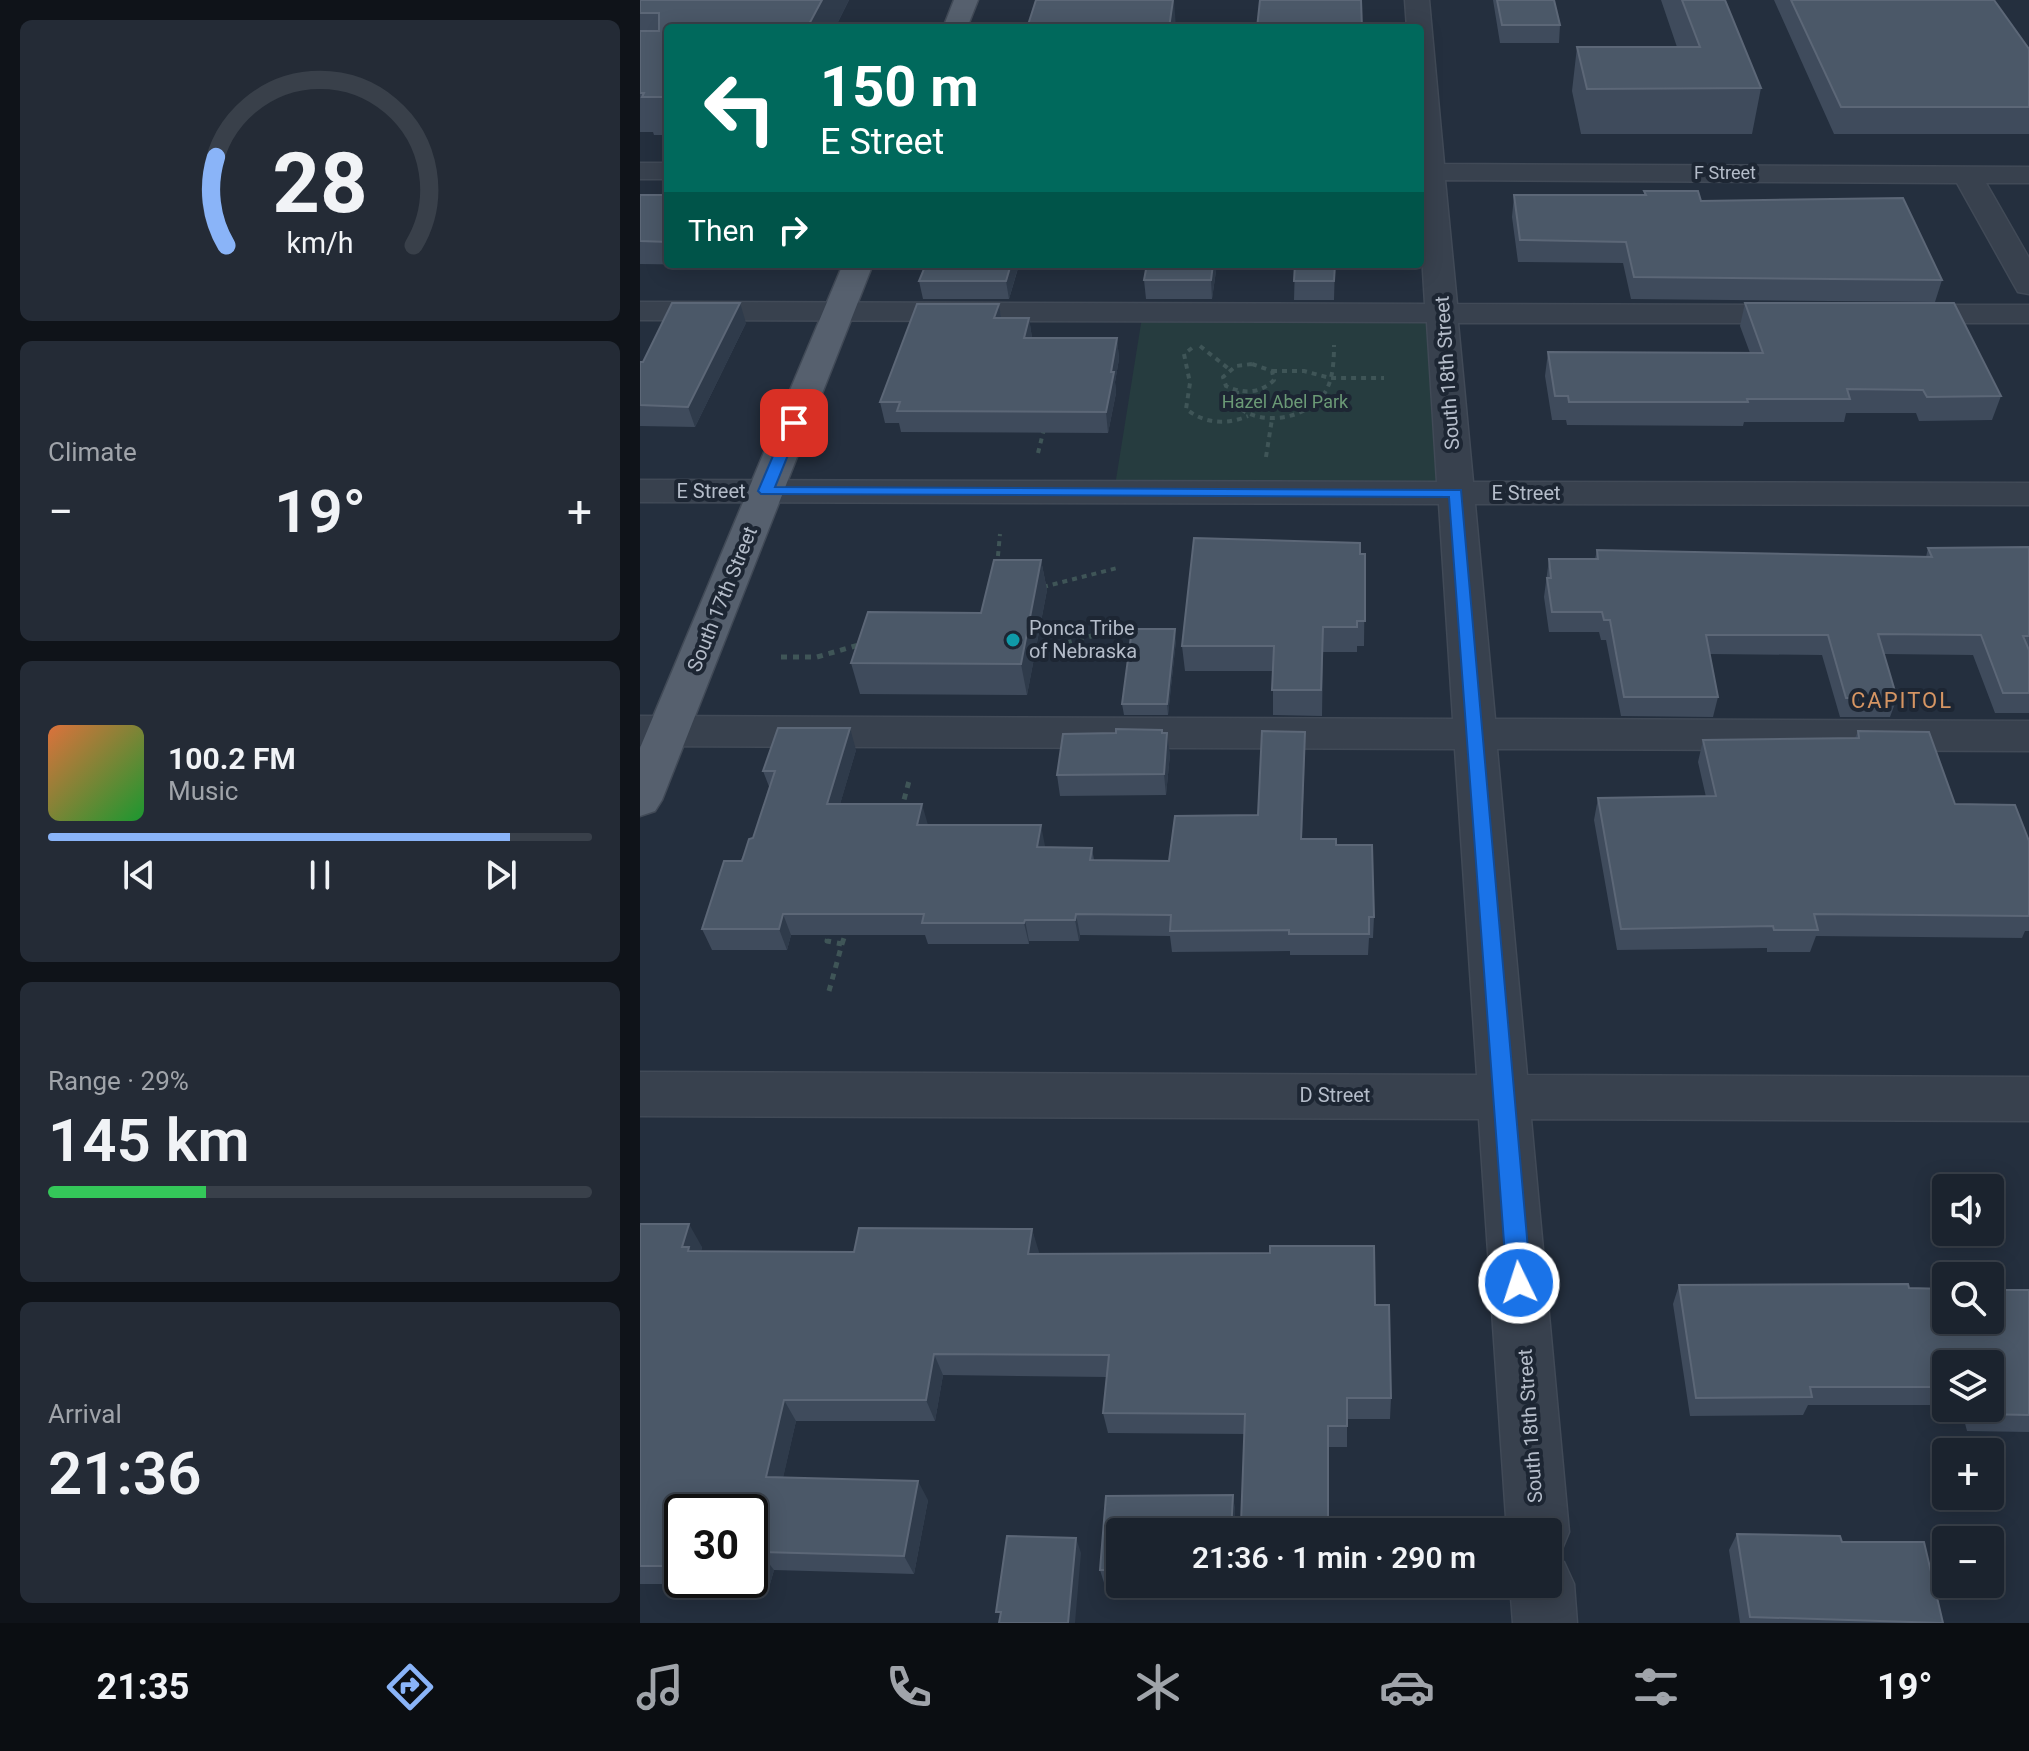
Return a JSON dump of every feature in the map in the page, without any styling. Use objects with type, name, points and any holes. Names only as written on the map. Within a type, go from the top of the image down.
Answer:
[{"type":"main road","points":[[957,24],[966,0]]},
{"type":"main road","name":"South 17th Street","points":[[640,800],[654,731],[766,491],[856,268]]},
{"type":"street","name":"South 18th Street","points":[[1417,0],[1418,24]]},
{"type":"street","name":"South 18th Street","points":[[1424,134],[1443,312],[1537,1518]]},
{"type":"street","points":[[640,171],[664,171]]},
{"type":"street","name":"F Street","points":[[1426,172],[2029,175]]},
{"type":"street","points":[[1967,175],[2029,285]]},
{"type":"street","points":[[640,311],[2029,314]]},
{"type":"street","name":"E Street","points":[[640,491],[2029,494]]},
{"type":"street","points":[[654,731],[2029,736]]},
{"type":"street","name":"D Street","points":[[640,1094],[2029,1099]]},
{"type":"street","points":[[1543,1598],[1545,1623]]},
{"type":"path","points":[[1198,344],[1184,354],[1190,383],[1186,409],[1208,422],[1233,422],[1249,416],[1272,419],[1297,412],[1324,394],[1330,378]]},
{"type":"path","points":[[1272,371],[1274,380],[1267,388],[1253,392],[1237,391],[1223,381],[1229,369],[1252,364],[1272,371],[1304,371],[1330,378],[1384,378]]},
{"type":"path","points":[[1237,391],[1237,403],[1249,416]]},
{"type":"path","points":[[1038,453],[1044,427]]},
{"type":"path","points":[[997,571],[1000,534]]},
{"type":"path","points":[[1034,587],[1047,587],[1117,568]]},
{"type":"path","points":[[1043,650],[1108,631]]},
{"type":"path","points":[[781,657],[817,657],[867,643]]},
{"type":"path","points":[[899,817],[909,781]]},
{"type":"path","points":[[831,927],[827,941],[842,944]]},
{"type":"path","points":[[829,991],[845,935]]},
{"type":"green space","name":"Hazel Abel Park","points":[[1143,311],[1443,312],[1456,493],[1114,492]]},
{"type":"building","points":[[640,0],[822,0],[809,24],[664,24],[664,97],[642,97],[644,93],[640,93],[640,31],[659,31],[659,13],[640,13]]},
{"type":"building","points":[[1036,0],[1173,0],[1170,24],[1028,24]]},
{"type":"building","points":[[1260,0],[1361,0],[1362,24],[1257,24]]},
{"type":"building","points":[[1497,0],[1554,0],[1560,25],[1502,25]]},
{"type":"building","points":[[1682,0],[1725,0],[1761,88],[1587,89],[1577,47],[1700,47]]},
{"type":"building","points":[[1791,0],[1994,0],[2029,49],[2029,107],[1841,107]]},
{"type":"building","points":[[1644,191],[1698,191],[1701,201],[1903,198],[1942,280],[1634,277],[1626,242],[1520,240],[1514,195],[1646,195]]},
{"type":"building","points":[[640,195],[664,195],[664,242],[640,241]]},
{"type":"building","points":[[924,268],[1010,268],[1006,281],[919,281]]},
{"type":"building","points":[[1146,268],[1212,268],[1211,280],[1144,280]]},
{"type":"building","points":[[1295,268],[1335,268],[1334,281],[1294,281]]},
{"type":"building","points":[[672,303],[740,303],[688,407],[640,405],[640,362],[643,362]]},
{"type":"building","points":[[1745,303],[1954,303],[2001,396],[1927,397],[1923,390],[1847,389],[1850,399],[1747,399],[1748,402],[1569,402],[1568,396],[1555,396],[1548,352],[1763,353]]},
{"type":"building","points":[[917,304],[999,304],[994,318],[1029,318],[1024,338],[1117,338],[1106,412],[897,411],[900,402],[880,402]]},
{"type":"building","points":[[1194,538],[1360,543],[1360,554],[1365,554],[1365,621],[1357,621],[1357,627],[1323,627],[1321,690],[1272,690],[1274,646],[1182,646]]},
{"type":"building","points":[[2029,547],[2029,636],[2023,636],[2029,650],[2029,693],[2003,693],[1981,635],[1878,634],[1897,698],[1846,698],[1828,635],[1706,635],[1718,697],[1624,697],[1610,620],[1604,620],[1602,612],[1552,612],[1547,578],[1551,578],[1549,559],[1598,559],[1597,550],[1932,557],[1928,548]]},
{"type":"building","points":[[994,560],[1041,560],[1021,664],[851,663],[868,612],[981,613]]},
{"type":"building","points":[[1132,629],[1175,629],[1167,704],[1122,704]]},
{"type":"building","points":[[778,728],[850,728],[827,804],[922,804],[917,825],[1041,825],[1037,847],[1092,848],[1090,860],[1169,861],[1175,816],[1258,815],[1262,731],[1305,732],[1301,839],[1336,839],[1336,845],[1372,845],[1374,917],[1369,917],[1369,934],[1289,934],[1289,930],[1170,931],[1171,915],[1076,914],[1075,920],[1025,920],[1024,923],[922,923],[924,914],[783,914],[779,929],[702,929],[724,861],[742,861],[749,839],[753,838],[775,771],[763,771]]},
{"type":"building","points":[[1116,729],[1162,730],[1162,733],[1167,733],[1164,774],[1057,775],[1063,734],[1116,733]]},
{"type":"building","points":[[1858,731],[1929,732],[1955,804],[2015,805],[2029,841],[2029,916],[1814,914],[1818,930],[1774,930],[1773,926],[1621,929],[1598,798],[1716,796],[1703,740],[1859,738]]},
{"type":"building","points":[[640,1224],[689,1224],[682,1247],[689,1247],[688,1251],[854,1252],[859,1228],[1032,1229],[1028,1254],[1270,1253],[1270,1246],[1374,1246],[1375,1305],[1389,1305],[1391,1398],[1347,1398],[1347,1426],[1328,1426],[1328,1518],[1241,1518],[1245,1414],[1103,1413],[1109,1355],[934,1354],[926,1400],[784,1400],[766,1477],[918,1481],[904,1556],[768,1552],[768,1494],[664,1494],[664,1566],[640,1566]]},
{"type":"building","points":[[1908,1284],[1909,1288],[1932,1289],[1932,1334],[2004,1334],[2004,1290],[2029,1290],[2029,1415],[2004,1414],[2004,1350],[1932,1350],[1932,1387],[1810,1387],[1812,1397],[1696,1398],[1679,1285]]},
{"type":"building","points":[[1233,1495],[1232,1518],[1106,1518],[1106,1570],[1100,1570],[1106,1496]]},
{"type":"building","points":[[1737,1534],[1840,1536],[1842,1542],[1924,1542],[1932,1576],[1932,1598],[1937,1598],[1943,1623],[1750,1617]]},
{"type":"building","points":[[1007,1536],[1076,1538],[1068,1623],[999,1623],[1001,1612],[996,1612]]},
{"type":"place","name":"Ponca Tribe of Nebraska","points":[[1013,640]]},
{"type":"district","name":"CAPITOL","points":[[1902,700]]},
{"type":"route","points":[[794,423],[766,491],[1456,493],[1519,1283]]}]
